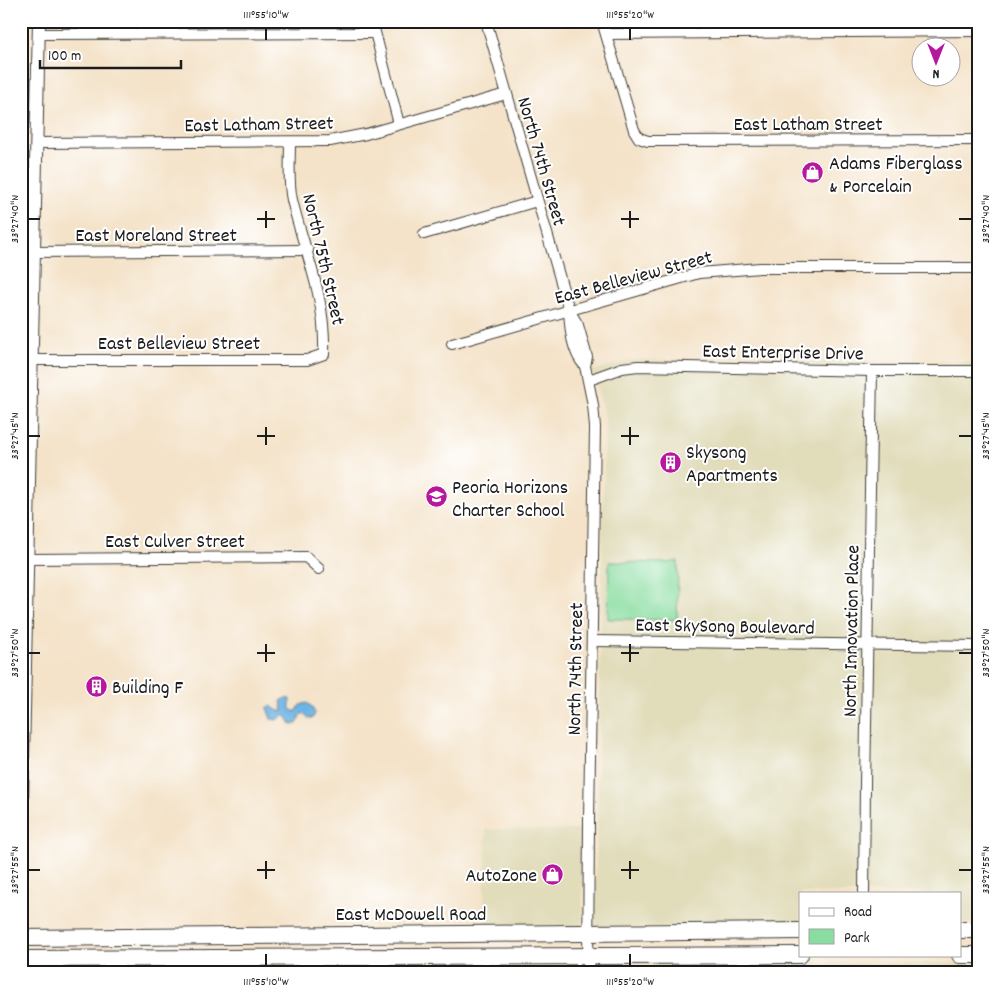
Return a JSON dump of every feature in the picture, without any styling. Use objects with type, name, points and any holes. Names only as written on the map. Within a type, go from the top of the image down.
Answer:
[{"type":"main road","points":[[962,930],[978,930]]},
{"type":"main road","name":"East McDowell Road","points":[[21,938],[799,931]]},
{"type":"main road","points":[[21,959],[799,955]]},
{"type":"main road","points":[[962,955],[978,955]]},
{"type":"street","points":[[372,21],[399,124]]},
{"type":"street","name":"North 74th Street","points":[[486,21],[569,310],[578,325],[587,357],[585,366],[593,405],[595,437],[588,973]]},
{"type":"street","points":[[602,21],[606,34],[978,31]]},
{"type":"street","points":[[21,849],[39,28],[374,33]]},
{"type":"street","name":"East Latham Street","points":[[606,34],[634,130],[639,138],[648,141],[978,140]]},
{"type":"street","name":"East Latham Street","points":[[36,143],[330,141],[366,134],[506,94]]},
{"type":"street","name":"North 75th Street","points":[[290,142],[291,198],[308,250],[322,305],[325,329],[324,354]]},
{"type":"street","points":[[424,234],[537,201]]},
{"type":"street","name":"East Moreland Street","points":[[34,252],[308,250]]},
{"type":"street","name":"East Belleview Street","points":[[452,344],[699,273],[732,269],[978,268]]},
{"type":"street","name":"East Belleview Street","points":[[32,360],[307,360],[324,354]]},
{"type":"street","name":"East Enterprise Drive","points":[[589,380],[622,368],[638,366],[872,371],[978,371]]},
{"type":"street","name":"North Innovation Place","points":[[864,892],[872,371]]},
{"type":"street","name":"East Culver Street","points":[[27,559],[306,557],[319,569]]},
{"type":"street","name":"East SkySong Boulevard","points":[[592,641],[978,646]]},
{"type":"shaded area","points":[[633,360],[978,362],[978,923],[962,923],[962,892],[799,892],[799,925],[595,927],[605,416],[592,371]]},
{"type":"shaded area","points":[[486,829],[582,830],[582,927],[484,927]]},
{"type":"shaded area","points":[[600,963],[978,963],[978,973],[29,973],[29,967]]},
{"type":"green space","points":[[678,561],[677,620],[608,619],[609,562],[669,563]]},
{"type":"water","points":[[286,698],[290,699],[290,708],[293,711],[297,711],[300,705],[307,703],[315,713],[313,718],[308,718],[301,714],[297,724],[291,724],[285,714],[277,720],[271,719],[267,708],[271,706],[278,711],[283,711],[281,701]]},
{"type":"place","name":"Adams Fiberglass & Porcelain","points":[[813,173]]},
{"type":"place","name":"Skysong Apartments","points":[[670,462]]},
{"type":"place","name":"Peoria Horizons Charter School","points":[[436,497]]},
{"type":"place","name":"Building F","points":[[96,686]]},
{"type":"place","name":"AutoZone","points":[[553,874]]}]
